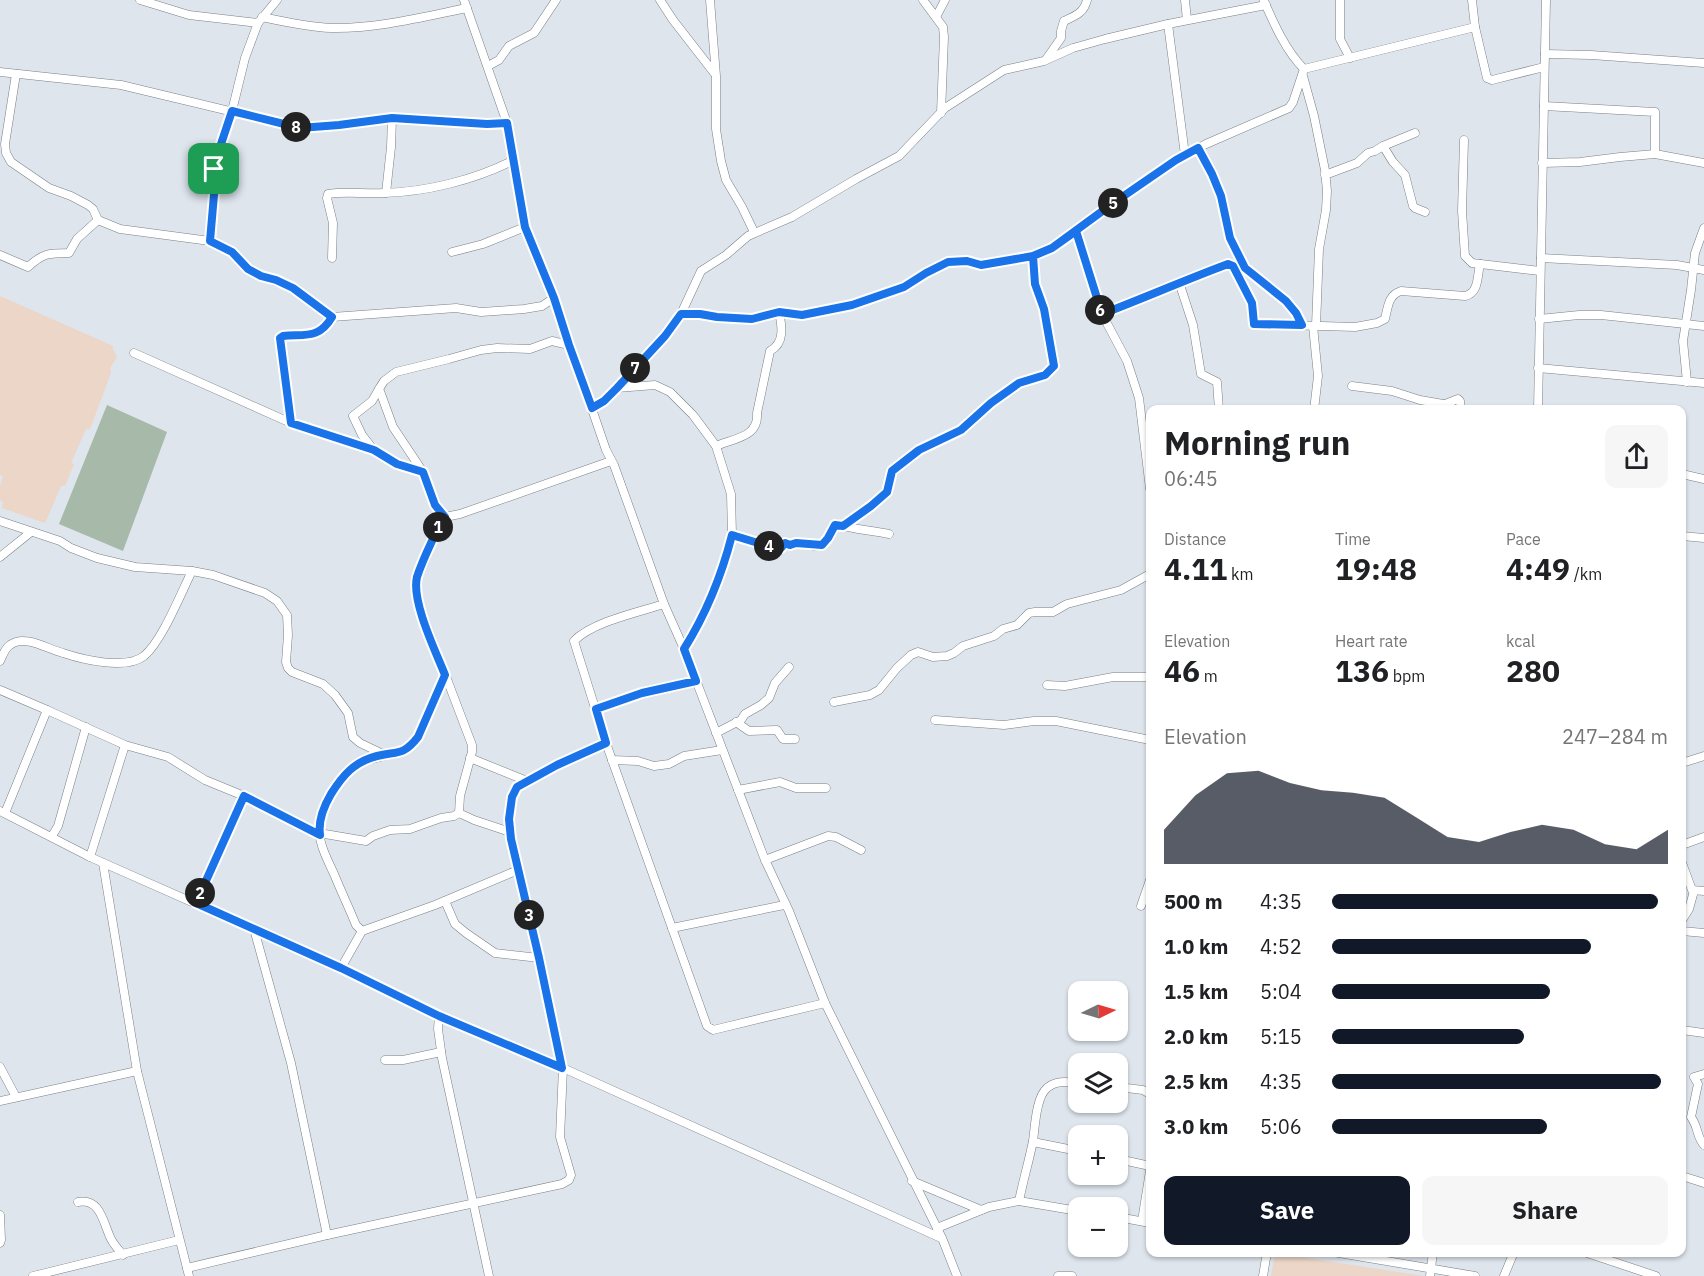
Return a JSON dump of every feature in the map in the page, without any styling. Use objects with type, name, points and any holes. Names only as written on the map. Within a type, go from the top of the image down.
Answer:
[{"type":"street","points":[[140,0],[189,15],[332,28],[367,27],[466,4],[507,123],[525,227],[554,298],[610,461],[614,465],[664,604],[684,649],[765,860],[784,905],[789,911],[825,1003],[942,1238],[957,1276]]},
{"type":"street","points":[[210,241],[214,169],[217,156],[232,111],[245,58],[260,20],[277,0]]},
{"type":"street","points":[[488,66],[499,60],[509,46],[534,33],[556,0]]},
{"type":"street","points":[[660,0],[716,76]]},
{"type":"street","points":[[710,0],[716,76],[716,129],[721,161],[726,180],[754,232]]},
{"type":"street","points":[[923,0],[943,27],[941,113]]},
{"type":"street","points":[[936,17],[945,0]]},
{"type":"street","points":[[1044,61],[1061,38],[1064,21],[1078,15],[1085,8],[1087,0]]},
{"type":"street","points":[[1185,0],[1187,20]]},
{"type":"street","points":[[1340,0],[1340,39],[1350,58]]},
{"type":"street","points":[[1472,0],[1475,27],[1486,78],[1492,80],[1544,67]]},
{"type":"street","points":[[1538,405],[1546,0]]},
{"type":"street","points":[[592,408],[604,401],[665,336],[681,314],[701,271],[726,255],[754,232],[792,217],[899,156],[945,108],[1004,70],[1044,61],[1073,48],[1265,2],[1291,53],[1304,72],[1325,175],[1326,204],[1319,249],[1315,326],[1318,376],[1315,405]]},
{"type":"street","points":[[1168,24],[1185,155]]},
{"type":"street","points":[[1304,72],[1350,58],[1475,27]]},
{"type":"street","points":[[1545,54],[1591,54],[1704,63]]},
{"type":"street","points":[[0,72],[121,85],[300,128],[392,118],[475,124],[507,123]]},
{"type":"street","points":[[681,314],[752,319],[779,312],[802,315],[852,305],[904,287],[948,262],[967,261],[981,265],[1033,256],[1052,248],[1185,155],[1253,122],[1289,108],[1304,72]]},
{"type":"street","points":[[16,74],[5,144],[6,153],[11,162],[49,188],[88,205],[93,209],[98,220],[120,229],[210,241],[232,252],[248,269],[293,288],[332,317],[456,308],[481,312],[524,309],[542,306],[554,298]]},
{"type":"street","points":[[1544,105],[1655,112],[1655,154]]},
{"type":"street","points":[[386,193],[392,147],[392,118]]},
{"type":"street","points":[[1325,175],[1357,163],[1368,153],[1416,133]]},
{"type":"street","points":[[1464,140],[1462,211],[1465,256],[1472,263],[1540,271]]},
{"type":"street","points":[[1383,146],[1405,176],[1413,206],[1425,212]]},
{"type":"street","points":[[1198,148],[1221,196],[1230,238],[1245,268],[1286,301],[1302,325]]},
{"type":"street","points":[[1542,163],[1580,162],[1655,154],[1704,163]]},
{"type":"street","points":[[332,258],[333,224],[328,194],[386,193],[440,186],[494,170],[512,161]]},
{"type":"street","points":[[0,255],[28,267],[38,257],[50,253],[69,253],[77,239],[98,220]]},
{"type":"street","points":[[452,252],[483,244],[525,227]]},
{"type":"street","points":[[1687,382],[1683,341],[1695,253],[1704,228]]},
{"type":"street","points":[[1076,231],[1102,314],[1127,361],[1139,398],[1146,456]]},
{"type":"street","points":[[843,526],[887,492],[892,471],[919,450],[961,430],[991,403],[1019,383],[1045,375],[1054,366],[1044,309],[1035,284],[1033,256]]},
{"type":"street","points":[[1541,258],[1677,265],[1704,270]]},
{"type":"street","points":[[1102,314],[1179,282],[1231,264],[1252,303],[1254,324],[1355,327],[1377,323],[1385,319],[1390,298],[1394,293],[1401,291],[1471,295],[1475,290],[1480,264]]},
{"type":"street","points":[[1179,282],[1193,325],[1201,374],[1217,382],[1219,405]]},
{"type":"street","points":[[716,446],[752,432],[758,422],[757,412],[770,351],[775,349],[780,342],[782,327],[779,312]]},
{"type":"street","points":[[1539,319],[1601,315],[1704,326]]},
{"type":"street","points":[[291,423],[280,338],[317,333],[325,328],[332,317]]},
{"type":"street","points":[[374,450],[362,435],[353,416],[372,401],[384,381],[396,372],[481,350],[530,349],[552,341],[569,345]]},
{"type":"street","points":[[134,353],[291,423],[374,450],[397,464],[423,472]]},
{"type":"street","points":[[1538,368],[1704,383]]},
{"type":"street","points":[[617,388],[655,385],[670,392],[693,415],[716,446],[731,494],[732,535],[724,566],[684,649]]},
{"type":"street","points":[[1352,386],[1392,391],[1420,400],[1443,404],[1458,399],[1460,405]]},
{"type":"street","points":[[379,389],[393,427],[423,472],[435,505],[445,517]]},
{"type":"street","points":[[459,813],[460,796],[472,745],[418,603],[416,589],[417,579],[441,521],[445,517],[460,514],[610,461]]},
{"type":"street","points":[[1686,475],[1704,478]]},
{"type":"street","points":[[0,521],[60,541],[97,558],[135,567],[192,571],[213,575],[265,593],[277,601],[287,615],[286,662],[288,668],[292,672],[323,684],[348,712],[352,736],[360,743],[385,755]]},
{"type":"street","points":[[732,535],[762,545],[781,548],[785,543],[822,545],[835,525],[889,534]]},
{"type":"street","points":[[0,557],[31,532]]},
{"type":"street","points":[[1686,536],[1704,538]]},
{"type":"street","points":[[0,661],[10,644],[25,641],[63,654],[109,663],[129,663],[141,658],[157,641],[192,571]]},
{"type":"street","points":[[834,702],[870,695],[879,690],[911,654],[918,652],[933,657],[946,656],[963,646],[994,636],[1003,629],[1017,625],[1029,613],[1053,612],[1067,604],[1120,590],[1146,576]]},
{"type":"street","points":[[664,604],[597,626],[581,634],[574,641],[606,743],[707,1026],[713,1030],[825,1003]]},
{"type":"street","points":[[716,733],[741,720],[745,714],[769,698],[775,683],[789,667]]},
{"type":"street","points":[[362,931],[356,925],[323,851],[319,834],[322,814],[345,773],[368,760],[401,752],[411,745],[418,737],[445,675]]},
{"type":"street","points":[[1047,685],[1065,686],[1113,677],[1146,677]]},
{"type":"street","points":[[596,709],[642,693],[696,681]]},
{"type":"street","points":[[0,690],[124,745],[168,757],[205,780],[244,796],[319,834],[366,841],[390,830],[410,829],[459,813]]},
{"type":"street","points":[[47,710],[3,812],[90,857],[341,968],[439,1016],[562,1068],[942,1238]]},
{"type":"street","points":[[935,720],[1004,725],[1056,721],[1146,739]]},
{"type":"street","points":[[736,722],[749,731],[777,730],[783,739],[795,739]]},
{"type":"street","points":[[52,836],[58,826],[86,727]]},
{"type":"street","points":[[103,863],[137,1071],[188,1272],[327,1235],[562,1184],[571,1176],[560,1137],[562,1068],[518,870],[509,819],[512,797],[517,787],[557,765],[606,743]]},
{"type":"street","points":[[90,857],[124,745]]},
{"type":"street","points":[[612,760],[638,761],[654,766],[669,764],[684,756],[722,750]]},
{"type":"street","points":[[1686,762],[1704,756]]},
{"type":"street","points":[[470,758],[527,781]]},
{"type":"street","points":[[738,790],[780,782],[796,788],[826,788]]},
{"type":"street","points":[[196,903],[244,796]]},
{"type":"street","points":[[459,813],[510,832]]},
{"type":"street","points":[[765,860],[828,836],[836,837],[861,850]]},
{"type":"street","points":[[1686,844],[1704,837]]},
{"type":"street","points":[[341,968],[362,931],[446,901],[518,870]]},
{"type":"street","points":[[1686,875],[1694,891],[1704,891]]},
{"type":"street","points":[[1686,914],[1694,891]]},
{"type":"street","points":[[1141,906],[1146,892]]},
{"type":"street","points":[[446,901],[455,924],[495,953],[539,958]]},
{"type":"street","points":[[672,928],[784,905]]},
{"type":"street","points":[[254,929],[291,1063],[327,1235]]},
{"type":"street","points":[[1686,932],[1704,934]]},
{"type":"street","points":[[439,1016],[441,1052],[489,1276]]},
{"type":"street","points":[[1686,1031],[1704,1033]]},
{"type":"street","points":[[385,1060],[403,1060],[441,1052]]},
{"type":"street","points":[[0,1067],[16,1097]]},
{"type":"street","points":[[0,1101],[137,1071]]},
{"type":"street","points":[[1704,1074],[1694,1077],[1698,1084],[1691,1117],[1696,1125],[1699,1139],[1704,1145]]},
{"type":"street","points":[[1019,1201],[1043,1092],[1049,1086],[1068,1082]]},
{"type":"street","points":[[1128,1088],[1146,1092]]},
{"type":"street","points":[[1033,1142],[1068,1149]]},
{"type":"street","points":[[1128,1161],[1146,1165]]},
{"type":"street","points":[[1686,1177],[1704,1183]]},
{"type":"street","points":[[912,1181],[981,1210]]},
{"type":"street","points":[[937,1228],[989,1207],[1019,1201],[1068,1209]]},
{"type":"street","points":[[78,1202],[92,1203],[98,1208],[111,1239],[123,1255]]},
{"type":"street","points":[[0,1215],[0,1243]]},
{"type":"street","points":[[1128,1219],[1146,1222]]},
{"type":"street","points":[[33,1276],[179,1240]]},
{"type":"street","points":[[1263,1276],[1267,1257]]},
{"type":"street","points":[[1356,1257],[1431,1273],[1475,1276]]},
{"type":"street","points":[[1431,1273],[1433,1257]]},
{"type":"street","points":[[1504,1276],[1512,1257]]},
{"type":"street","points":[[1599,1257],[1656,1276]]},
{"type":"street","points":[[1058,1276],[1072,1276]]},
{"type":"shaded area","points":[[0,296],[113,346],[117,357],[110,368],[111,373],[90,429],[86,429],[71,463],[74,464],[65,486],[61,486],[45,523],[2,508],[3,502],[0,500],[3,476],[0,475]]},
{"type":"shaded area","points":[[1274,1257],[1301,1257],[1424,1276],[1271,1276]]},
{"type":"green space","points":[[107,405],[167,432],[123,551],[59,524]]},
{"type":"route","points":[[214,169],[210,241],[232,252],[248,269],[293,288],[332,317],[325,328],[317,333],[281,336],[280,338],[291,423],[374,450],[397,464],[423,472],[435,505],[445,517],[441,521],[417,579],[416,589],[418,603],[445,675],[418,737],[411,745],[401,752],[376,756],[345,773],[322,814],[319,826],[320,835],[244,796],[196,903],[341,968],[439,1016],[562,1068],[552,1014],[511,839],[509,819],[512,797],[517,787],[527,781],[606,743],[596,709],[642,693],[696,681],[684,649],[724,566],[732,535],[762,545],[781,548],[785,543],[822,545],[835,525],[843,526],[887,492],[892,471],[919,450],[961,430],[991,403],[1019,383],[1045,375],[1054,366],[1044,309],[1035,284],[1033,256],[1052,248],[1176,160],[1198,148],[1221,196],[1230,238],[1245,268],[1286,301],[1302,325],[1254,324],[1252,322],[1252,303],[1231,264],[1179,282],[1102,314],[1076,231],[1052,248],[1033,256],[981,265],[958,260],[948,262],[904,287],[852,305],[802,315],[779,312],[752,319],[681,314],[665,336],[645,355],[617,388],[604,401],[592,408],[554,298],[525,227],[507,123],[440,122],[392,118],[300,128],[232,111],[214,169]]}]
